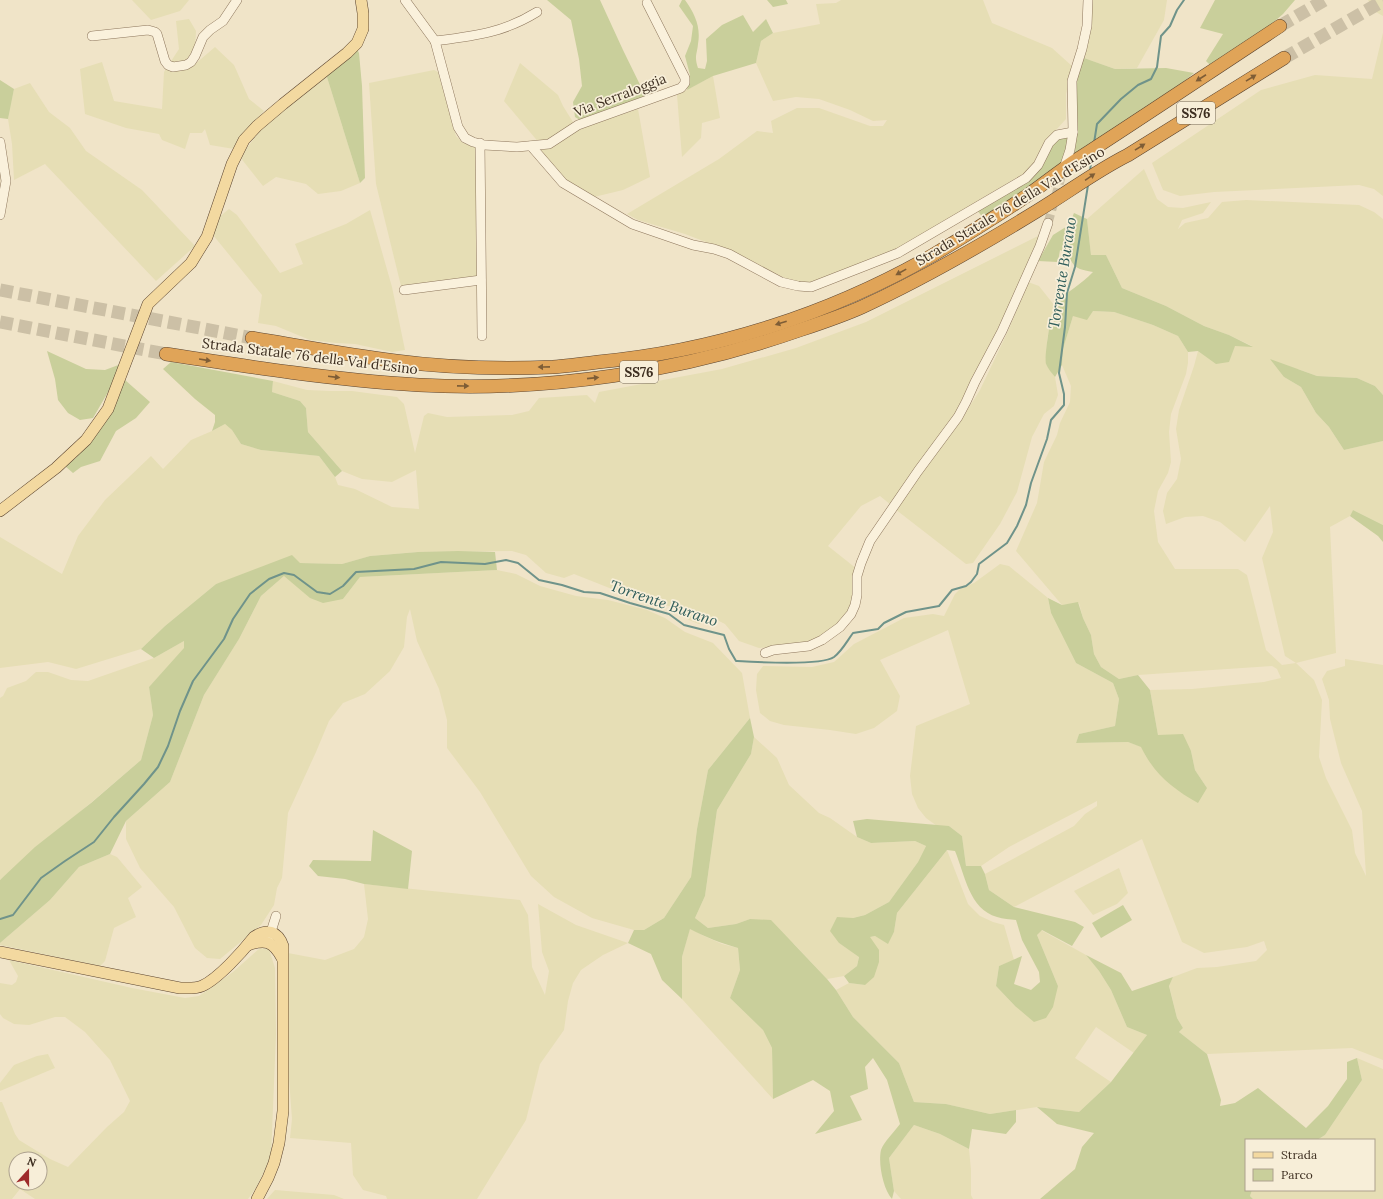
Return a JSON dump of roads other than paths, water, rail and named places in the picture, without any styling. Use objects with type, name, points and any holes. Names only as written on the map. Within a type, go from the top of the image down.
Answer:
[{"type":"highway","name":"Strada Statale 76 della Val d'Esino","points":[[252,338],[398,362],[443,366],[510,368],[557,366],[618,360],[691,349],[734,338],[796,318],[856,294],[934,254],[989,220],[1070,163],[1109,140],[1280,26]]},
{"type":"highway","name":"Strada Statale 76 della Val d'Esino","points":[[166,354],[240,366],[367,381],[420,385],[473,386],[552,382],[630,374],[708,358],[760,345],[836,318],[936,271],[1073,189],[1106,166],[1128,155],[1284,58]]},
{"type":"main road","points":[[0,511],[56,468],[86,440],[108,409],[148,304],[191,263],[207,238],[232,164],[244,140],[257,126],[348,53],[357,43],[363,29],[361,0]]},
{"type":"main road","points":[[0,952],[180,988],[194,988],[202,986],[219,975],[254,937],[264,932],[269,937],[276,934],[281,939],[283,946],[283,1111],[274,1163],[257,1199]]},
{"type":"street","points":[[92,36],[148,30],[155,32],[168,65],[173,67],[186,65],[192,62],[203,37],[223,21],[237,0]]},
{"type":"street","name":"Via Serraloggia","points":[[405,0],[435,41],[458,127],[465,138],[480,144],[517,147],[549,144],[578,126],[681,88],[685,83],[686,78],[647,3]]},
{"type":"street","points":[[1070,163],[1070,150],[1073,132],[1072,81],[1082,49],[1087,26],[1088,0]]},
{"type":"street","points":[[435,41],[480,35],[506,28],[537,12]]},
{"type":"street","points":[[531,146],[563,183],[632,224],[729,254],[781,282],[811,287],[898,253],[1026,178],[1038,165],[1049,143],[1056,135],[1073,132]]},
{"type":"street","points":[[0,142],[6,181],[0,215]]},
{"type":"street","points":[[480,144],[482,336]]},
{"type":"street","points":[[765,653],[773,650],[809,646],[822,640],[840,627],[851,614],[857,595],[857,576],[870,541],[918,470],[958,417],[1002,331],[1040,246],[1048,224]]},
{"type":"street","points":[[404,290],[481,280]]},
{"type":"street","points":[[269,937],[276,916]]},
{"type":"waterway","name":"Torrente Burano","points":[[1094,143],[1097,124],[1121,99],[1138,85],[1151,79],[1157,67],[1161,36],[1170,26],[1177,10],[1184,0]]},
{"type":"waterway","name":"Torrente Burano","points":[[1090,171],[1092,155]]},
{"type":"waterway","name":"Torrente Burano","points":[[0,919],[13,915],[41,878],[94,842],[158,767],[168,746],[180,711],[193,681],[224,639],[233,619],[250,594],[269,579],[284,573],[294,575],[317,592],[330,594],[343,586],[356,572],[414,569],[441,562],[485,564],[506,560],[518,563],[539,580],[584,592],[600,593],[669,614],[684,625],[724,635],[729,649],[736,661],[771,663],[816,662],[827,660],[837,655],[853,633],[878,629],[884,623],[906,612],[939,606],[952,590],[966,586],[971,582],[977,574],[979,564],[1007,543],[1017,526],[1026,505],[1031,483],[1047,439],[1051,420],[1064,405],[1064,394],[1059,373],[1065,327],[1067,293],[1075,267],[1088,185]]},
{"type":"tunnel","points":[[1280,26],[1325,0]]},
{"type":"tunnel","points":[[1284,58],[1383,1]]},
{"type":"tunnel","points":[[1048,223],[1064,167]]},
{"type":"tunnel","points":[[0,290],[252,338]]},
{"type":"tunnel","points":[[0,322],[166,354]]}]
